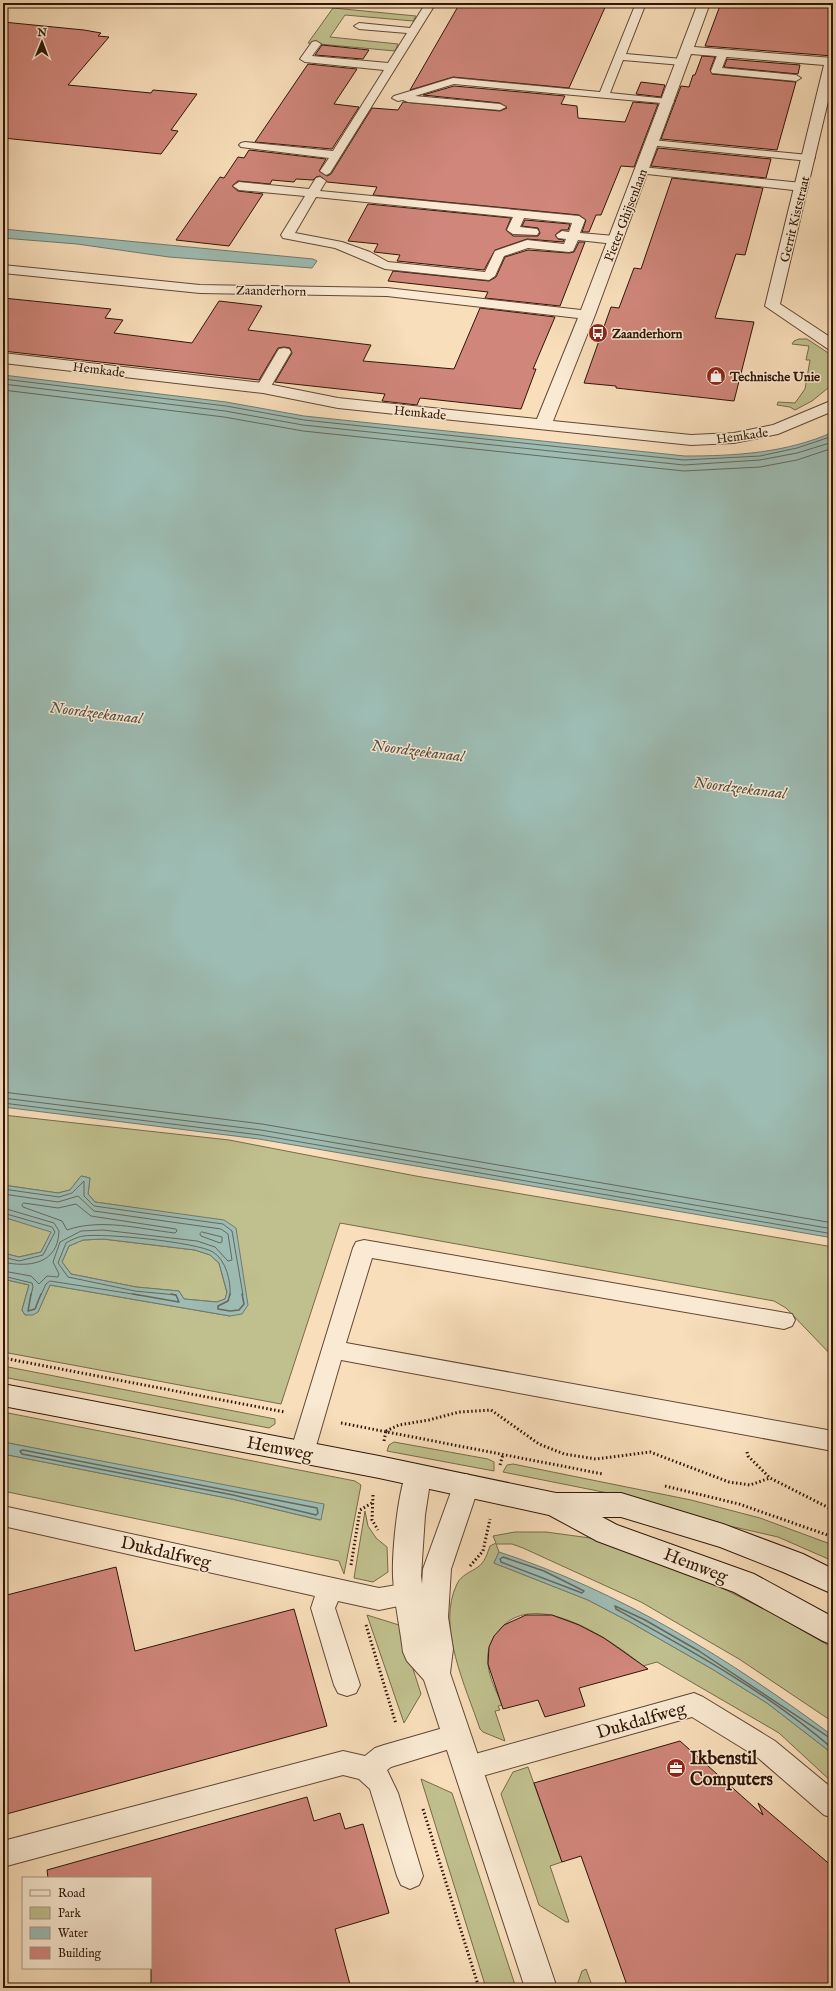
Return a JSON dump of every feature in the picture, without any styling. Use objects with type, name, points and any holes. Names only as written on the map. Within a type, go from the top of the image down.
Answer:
[{"type":"street","name":"Pieter Ghijsenlaan","points":[[543,425],[642,171],[704,3]]},
{"type":"street","points":[[685,56],[723,53],[832,62]]},
{"type":"street","name":"Gerrit Kiststraat","points":[[832,62],[772,306],[833,346]]},
{"type":"street","name":"Zaanderhorn","points":[[3,268],[200,289],[387,292],[587,315]]},
{"type":"street","name":"Hemkade","points":[[3,358],[263,388],[338,403],[691,440],[734,438],[778,429],[833,405]]},
{"type":"street","name":"Hemweg","points":[[3,1395],[379,1467],[556,1505],[621,1506],[723,1536],[786,1560],[833,1582]]},
{"type":"street","points":[[418,1476],[411,1515],[407,1576],[417,1652],[436,1673],[541,1988]]},
{"type":"street","points":[[436,1673],[439,1649],[434,1617],[437,1569],[466,1486]]},
{"type":"street","name":"Hemweg","points":[[556,1505],[607,1533],[744,1582],[833,1632]]},
{"type":"lane","points":[[431,3],[287,235],[338,245],[366,255],[385,265],[489,276],[499,254],[527,244],[568,240],[613,246]]},
{"type":"lane","points":[[604,95],[641,3]]},
{"type":"lane","points":[[359,26],[414,31]]},
{"type":"lane","points":[[316,44],[305,59],[391,67]]},
{"type":"lane","points":[[723,53],[716,71],[796,78]]},
{"type":"lane","points":[[620,57],[685,56]]},
{"type":"lane","points":[[398,98],[453,81],[668,102]]},
{"type":"lane","points":[[373,95],[500,107]]},
{"type":"lane","points":[[652,143],[809,158]]},
{"type":"lane","points":[[245,145],[336,155]]},
{"type":"lane","points":[[642,171],[802,187]]},
{"type":"lane","points":[[239,186],[579,220],[568,240]]},
{"type":"lane","points":[[520,214],[513,230],[533,232]]},
{"type":"lane","points":[[263,388],[284,352]]},
{"type":"lane","points":[[302,1453],[364,1248],[784,1320]]},
{"type":"lane","points":[[333,1350],[833,1441]]},
{"type":"lane","name":"Dukdalfweg","points":[[3,1516],[379,1599],[409,1594]]},
{"type":"lane","points":[[329,1589],[323,1608],[347,1685]]},
{"type":"lane","name":"Dukdalfweg","points":[[468,1768],[694,1705],[766,1749],[833,1806]]},
{"type":"lane","points":[[368,1770],[384,1757],[457,1736]]},
{"type":"lane","points":[[3,1854],[344,1763],[356,1765],[368,1770],[379,1780],[385,1793],[410,1876]]},
{"type":"path","points":[[3,1358],[386,1431],[399,1425],[429,1420],[459,1412],[490,1410],[539,1444],[564,1454],[596,1458],[650,1452],[729,1482],[750,1485],[770,1478]]},
{"type":"path","points":[[738,1424],[748,1456],[770,1478],[833,1510]]},
{"type":"green space","points":[[333,8],[416,16],[413,21],[345,15],[330,37],[398,44],[395,51],[308,43]]},
{"type":"green space","points":[[799,339],[807,339],[833,356],[833,384],[812,401],[795,410],[790,407],[777,405],[778,402],[795,403],[805,389],[810,360],[806,360],[809,346],[792,344],[794,341]]},
{"type":"green space","points":[[3,1115],[229,1140],[416,1176],[833,1247],[833,1357],[786,1308],[774,1301],[340,1223],[281,1404],[3,1352],[3,1279],[29,1285],[22,1310],[25,1315],[38,1312],[50,1285],[230,1316],[224,1221],[95,1202],[88,1194],[90,1178],[81,1176],[70,1190],[58,1193],[3,1185]]},
{"type":"green space","points":[[3,1217],[52,1231],[41,1252],[19,1257],[3,1253]]},
{"type":"green space","points":[[103,1239],[195,1250],[210,1255],[219,1263],[227,1293],[225,1299],[217,1302],[184,1299],[179,1291],[136,1287],[71,1274],[62,1262],[69,1246],[83,1240]]},
{"type":"green space","points":[[3,1366],[275,1419],[275,1424],[269,1428],[3,1377]]},
{"type":"green space","points":[[3,1412],[355,1481],[361,1485],[344,1574],[339,1561],[3,1491],[3,1454],[232,1499],[320,1520],[324,1505],[3,1442]]},
{"type":"green space","points":[[394,1442],[488,1459],[494,1462],[494,1471],[387,1451],[389,1445]]},
{"type":"green space","points":[[513,1464],[691,1500],[760,1518],[833,1545],[833,1561],[778,1537],[712,1522],[623,1496],[503,1472],[507,1465]]},
{"type":"green space","points":[[365,1511],[368,1526],[376,1538],[387,1547],[388,1572],[373,1582],[354,1578]]},
{"type":"green space","points":[[515,1532],[546,1532],[605,1540],[700,1577],[774,1614],[833,1648],[833,1722],[739,1659],[641,1602],[523,1548],[512,1544],[496,1544],[499,1552],[494,1563],[588,1600],[712,1669],[767,1703],[833,1754],[833,1783],[779,1733],[657,1662],[643,1666],[594,1632],[554,1616],[534,1614],[516,1617],[501,1628],[490,1644],[488,1664],[492,1680],[502,1705],[498,1706],[500,1710],[495,1711],[505,1741],[483,1732],[480,1729],[455,1656],[451,1637],[451,1601],[459,1581],[482,1563],[486,1558],[490,1546],[496,1543],[493,1536]]},
{"type":"green space","points":[[367,1615],[399,1625],[421,1694],[404,1723]]},
{"type":"green space","points":[[528,1767],[562,1862],[550,1866],[569,1922],[566,1922],[539,1905],[501,1794],[513,1772]]},
{"type":"green space","points":[[421,1779],[452,1793],[516,1988],[486,1988]]},
{"type":"green space","points":[[586,1969],[593,1988],[576,1988],[582,1971]]},
{"type":"water","points":[[3,229],[313,259],[317,261],[312,268],[169,257],[77,244],[3,238]]},
{"type":"water","name":"Noordzeekanaal","points":[[3,375],[226,402],[304,416],[685,456],[742,454],[779,449],[798,445],[833,432],[833,1238],[259,1139],[3,1107]]},
{"type":"water","points":[[81,1176],[90,1178],[88,1194],[95,1202],[224,1220],[236,1228],[248,1305],[242,1314],[230,1316],[50,1285],[38,1312],[33,1315],[25,1315],[22,1310],[29,1285],[3,1279],[3,1253],[19,1257],[41,1252],[51,1232],[3,1217],[3,1185],[58,1193],[70,1190]],"holes":[[[103,1239],[195,1250],[210,1255],[219,1263],[227,1292],[225,1299],[217,1302],[184,1299],[179,1291],[136,1287],[71,1274],[62,1262],[69,1246],[83,1240]]]},
{"type":"water","points":[[3,1442],[324,1504],[321,1520],[232,1499],[3,1454]]},
{"type":"water","points":[[499,1552],[544,1568],[588,1587],[631,1607],[673,1630],[755,1681],[833,1736],[833,1754],[767,1703],[712,1669],[630,1622],[588,1600],[494,1563]]},
{"type":"building","points":[[460,3],[607,3],[569,88],[453,77],[410,90]]},
{"type":"building","points":[[721,3],[833,3],[833,56],[705,46]]},
{"type":"building","points":[[3,22],[84,30],[101,33],[98,36],[109,37],[68,85],[151,93],[153,90],[197,94],[171,130],[178,131],[161,154],[3,138]]},
{"type":"building","points":[[322,45],[369,50],[363,59],[315,55]]},
{"type":"building","points":[[702,56],[715,57],[710,70],[712,74],[796,82],[777,150],[661,139],[681,86],[689,87]]},
{"type":"building","points":[[727,59],[800,65],[798,74],[724,67]]},
{"type":"building","points":[[308,64],[357,69],[334,104],[359,107],[332,149],[255,142]]},
{"type":"building","points":[[641,82],[665,85],[661,97],[636,94]]},
{"type":"building","points":[[454,86],[565,96],[561,104],[577,106],[578,118],[625,122],[633,102],[658,104],[634,167],[621,166],[601,215],[596,215],[589,232],[582,232],[586,220],[579,215],[373,195],[377,187],[327,182],[320,176],[313,180],[296,179],[294,182],[272,180],[270,184],[238,181],[232,186],[238,191],[263,194],[229,246],[176,240],[220,177],[224,178],[238,157],[244,158],[249,150],[326,159],[319,171],[327,176],[331,174],[372,108],[398,110],[403,102],[500,111],[507,108],[500,103],[423,95]]},
{"type":"building","points":[[658,148],[771,159],[766,178],[651,166]]},
{"type":"building","points":[[672,178],[763,188],[745,255],[736,254],[715,318],[754,322],[734,401],[584,383],[611,307],[619,308],[634,268],[641,269]]},
{"type":"building","points":[[368,204],[511,218],[506,230],[513,236],[538,236],[540,233],[538,228],[522,226],[525,220],[570,224],[568,230],[561,230],[555,235],[558,239],[564,240],[563,242],[527,239],[495,250],[484,270],[397,261],[400,255],[374,252],[378,244],[348,241]]},
{"type":"building","points":[[579,242],[585,242],[560,306],[485,298],[488,292],[388,281],[393,271],[489,281],[496,277],[505,257],[528,250],[569,253],[574,252]]},
{"type":"building","points":[[3,298],[111,309],[105,318],[123,320],[114,333],[192,343],[219,301],[262,306],[248,330],[371,345],[363,361],[454,369],[480,308],[555,317],[533,369],[536,369],[521,409],[420,398],[417,405],[382,401],[385,394],[275,382],[292,353],[290,348],[284,347],[278,348],[259,380],[3,351]]},
{"type":"building","points":[[116,1567],[135,1651],[294,1609],[327,1726],[3,1815],[3,1596]]},
{"type":"building","points":[[526,1615],[552,1615],[579,1625],[604,1638],[648,1669],[579,1688],[585,1706],[545,1717],[538,1700],[503,1709],[488,1664],[489,1647],[494,1636],[504,1625]]},
{"type":"building","points":[[680,1741],[763,1815],[758,1803],[833,1867],[833,1988],[628,1988],[581,1856],[562,1862],[534,1783]]},
{"type":"building","points":[[307,1797],[314,1821],[340,1813],[345,1829],[363,1824],[389,1913],[335,1929],[351,1988],[151,1988],[152,1877],[48,1877],[47,1870]]},
{"type":"place","name":"Zaanderhorn","points":[[598,333]]},
{"type":"place","name":"Technische Unie","points":[[716,376]]},
{"type":"place","name":"Ikbenstil Computers","points":[[676,1768]]}]
